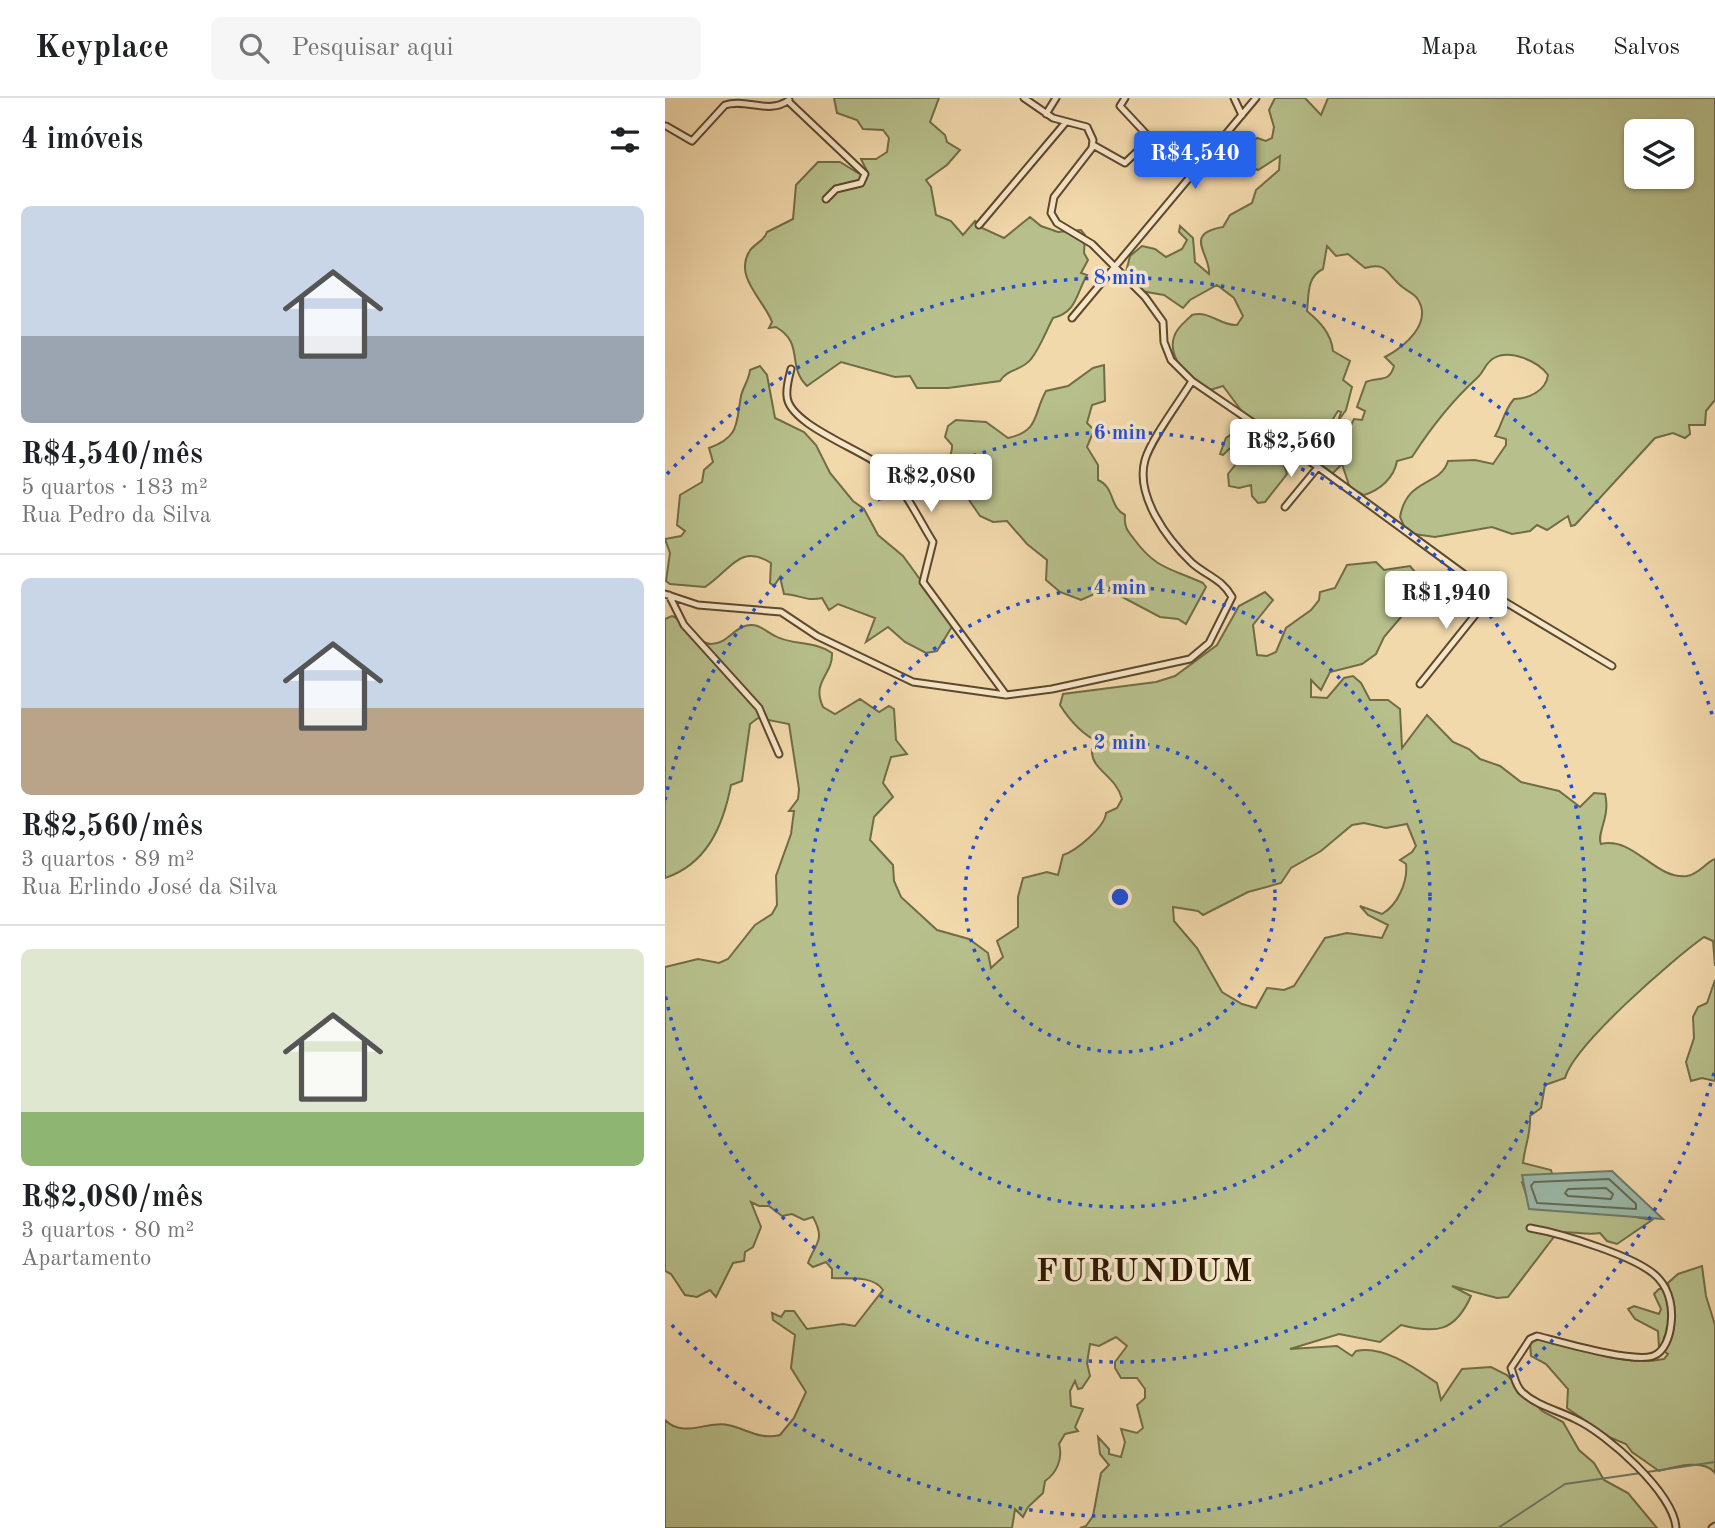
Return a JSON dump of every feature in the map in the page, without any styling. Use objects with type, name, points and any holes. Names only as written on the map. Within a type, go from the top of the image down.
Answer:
[{"type":"street","points":[[1024,98],[1046,114],[1087,127],[1093,145],[1123,163],[1147,142],[1148,136],[1120,106],[1125,98]]},
{"type":"street","points":[[1046,114],[1056,98]]},
{"type":"street","points":[[1234,98],[1242,115]]},
{"type":"street","points":[[1072,318],[1256,98]]},
{"type":"street","points":[[666,126],[692,141],[725,105],[731,103],[758,107],[779,106],[789,100],[865,174],[861,183],[836,189],[826,200]]},
{"type":"street","points":[[979,225],[1066,122]]},
{"type":"street","points":[[1093,145],[1054,197],[1051,213],[1056,223],[1092,244],[1115,266],[1163,322],[1164,342],[1171,360],[1192,381],[1318,467],[1492,594],[1612,666]]},
{"type":"street","points":[[790,369],[786,397],[790,405],[815,429],[880,465],[899,488],[933,542],[923,582],[1006,695]]},
{"type":"street","points":[[667,595],[698,605],[781,612],[817,636],[913,682],[1006,695],[1052,689],[1190,659],[1209,643],[1232,597],[1225,584],[1193,563],[1155,517],[1143,480],[1146,458],[1192,381]]},
{"type":"street","points":[[1285,507],[1318,467]]},
{"type":"street","points":[[1420,684],[1492,594]]},
{"type":"street","points":[[667,595],[684,625],[759,708],[779,754]]},
{"type":"street","points":[[1530,1228],[1563,1234],[1648,1269],[1660,1279],[1668,1294],[1672,1322],[1669,1335],[1661,1351],[1653,1356],[1601,1351],[1537,1336],[1529,1339],[1511,1368],[1519,1391],[1540,1405],[1591,1428],[1637,1469],[1669,1506],[1676,1528]]},
{"type":"green space","points":[[834,98],[939,98],[930,122],[945,135],[947,142],[960,150],[947,165],[926,180],[931,187],[936,215],[951,221],[963,235],[975,221],[982,228],[1004,238],[1030,217],[1041,226],[1058,232],[1081,230],[1085,235],[1084,253],[1088,260],[1081,273],[1087,275],[1075,301],[1067,311],[1053,318],[1031,359],[1000,381],[948,388],[917,388],[910,376],[895,377],[841,362],[807,386],[797,370],[790,340],[776,327],[769,328],[772,322],[745,270],[745,261],[753,246],[764,238],[767,232],[793,219],[796,185],[818,162],[840,162],[858,173],[867,171],[861,159],[876,159],[887,152],[889,138],[883,130],[863,129],[857,120],[837,113]]},
{"type":"green space","points":[[1275,98],[1305,98],[1321,115],[1328,98],[1715,98],[1715,400],[1706,411],[1705,425],[1689,425],[1690,434],[1685,438],[1673,433],[1655,438],[1575,525],[1571,526],[1568,516],[1547,530],[1537,525],[1530,531],[1512,534],[1492,527],[1435,537],[1407,533],[1400,517],[1409,495],[1438,475],[1448,461],[1475,460],[1493,464],[1506,445],[1506,439],[1495,436],[1510,404],[1514,399],[1525,398],[1540,390],[1548,375],[1538,365],[1523,358],[1508,355],[1494,358],[1442,415],[1412,457],[1397,461],[1389,478],[1381,487],[1370,493],[1364,495],[1350,488],[1342,464],[1333,473],[1318,470],[1318,455],[1343,442],[1354,419],[1362,420],[1365,411],[1357,407],[1366,382],[1386,377],[1392,372],[1394,366],[1385,357],[1408,341],[1415,333],[1422,316],[1417,298],[1385,270],[1378,266],[1365,268],[1348,254],[1336,256],[1327,246],[1323,269],[1311,282],[1307,311],[1324,328],[1333,351],[1350,361],[1343,380],[1352,387],[1346,410],[1338,421],[1341,412],[1338,411],[1312,446],[1298,451],[1266,423],[1264,428],[1280,454],[1287,474],[1265,502],[1258,503],[1252,496],[1251,485],[1239,488],[1229,486],[1228,474],[1255,440],[1220,454],[1226,438],[1245,425],[1246,417],[1223,386],[1207,391],[1194,382],[1177,361],[1173,345],[1177,331],[1192,315],[1210,316],[1231,325],[1237,325],[1243,316],[1234,298],[1217,285],[1190,300],[1183,308],[1164,295],[1141,291],[1126,272],[1130,256],[1142,246],[1155,249],[1166,257],[1182,249],[1187,240],[1179,232],[1180,226],[1193,238],[1195,262],[1209,274],[1201,246],[1204,234],[1223,227],[1230,215],[1252,203],[1256,190],[1279,170],[1280,156],[1258,170],[1232,159],[1257,138],[1266,141],[1272,138],[1274,127],[1269,110]]},
{"type":"green space","points":[[1104,365],[1105,401],[1092,405],[1087,423],[1094,430],[1087,447],[1098,465],[1098,480],[1107,487],[1116,507],[1125,515],[1129,533],[1142,549],[1157,562],[1203,583],[1206,587],[1186,624],[1178,619],[1160,617],[1111,591],[1103,590],[1081,600],[1060,592],[1046,580],[1047,560],[1027,544],[1007,521],[993,522],[980,516],[967,497],[943,484],[943,474],[952,445],[945,437],[948,426],[956,420],[986,422],[1008,438],[1018,435],[1031,426],[1046,391],[1068,386],[1093,368]]},
{"type":"green space","points":[[760,366],[767,375],[775,418],[804,432],[816,445],[830,473],[853,501],[864,509],[878,535],[903,556],[953,625],[937,651],[926,653],[905,642],[888,627],[866,642],[875,618],[838,604],[829,610],[822,598],[811,599],[784,594],[780,577],[774,586],[770,583],[771,563],[760,558],[743,557],[705,587],[670,584],[666,581],[670,553],[665,539],[681,536],[685,531],[677,525],[680,495],[702,482],[704,470],[713,462],[709,448],[726,439],[735,428],[741,396],[750,370]]},
{"type":"green space","points":[[1376,562],[1384,570],[1410,566],[1421,579],[1413,603],[1384,637],[1376,654],[1362,664],[1330,672],[1321,690],[1311,680],[1311,697],[1327,698],[1344,678],[1353,676],[1361,683],[1370,700],[1388,700],[1400,709],[1402,748],[1427,715],[1453,742],[1469,749],[1480,759],[1500,766],[1521,782],[1559,791],[1580,807],[1594,793],[1605,794],[1606,810],[1600,835],[1601,844],[1624,846],[1654,866],[1675,875],[1691,875],[1715,859],[1715,966],[1713,941],[1704,937],[1626,1003],[1586,1045],[1572,1063],[1565,1078],[1545,1085],[1541,1108],[1530,1116],[1523,1163],[1551,1170],[1553,1178],[1522,1182],[1527,1197],[1652,1220],[1617,1244],[1607,1241],[1600,1233],[1557,1233],[1508,1297],[1497,1298],[1452,1286],[1471,1296],[1458,1317],[1443,1327],[1424,1329],[1401,1325],[1380,1342],[1339,1334],[1290,1349],[1337,1346],[1352,1356],[1356,1351],[1377,1351],[1409,1365],[1437,1383],[1441,1400],[1462,1369],[1491,1367],[1507,1375],[1542,1411],[1563,1422],[1579,1450],[1594,1463],[1604,1480],[1628,1493],[1657,1528],[1080,1528],[1086,1526],[1093,1516],[1101,1473],[1109,1465],[1100,1454],[1098,1437],[1109,1449],[1109,1454],[1121,1457],[1125,1442],[1121,1429],[1137,1433],[1143,1428],[1137,1405],[1145,1398],[1145,1389],[1137,1378],[1121,1378],[1115,1368],[1115,1362],[1127,1346],[1116,1337],[1099,1346],[1090,1344],[1087,1363],[1090,1376],[1082,1388],[1078,1389],[1075,1381],[1070,1391],[1071,1406],[1083,1409],[1075,1427],[1078,1431],[1065,1434],[1059,1444],[1058,1465],[1045,1481],[1043,1493],[1028,1507],[1023,1517],[1015,1509],[1012,1528],[665,1528],[665,1420],[680,1428],[720,1424],[759,1435],[780,1435],[794,1418],[806,1392],[791,1368],[795,1335],[773,1320],[772,1313],[781,1317],[785,1311],[794,1311],[807,1329],[843,1324],[855,1326],[883,1290],[879,1285],[867,1280],[832,1278],[832,1269],[826,1262],[813,1267],[808,1263],[819,1237],[813,1217],[804,1220],[792,1214],[782,1216],[769,1206],[759,1206],[751,1202],[761,1227],[753,1247],[745,1252],[744,1261],[733,1263],[716,1297],[710,1290],[697,1297],[685,1295],[671,1274],[665,1271],[665,967],[698,959],[719,963],[728,959],[755,925],[772,914],[777,905],[776,876],[791,834],[794,811],[789,811],[798,799],[799,789],[789,724],[758,718],[750,724],[742,781],[731,785],[723,815],[711,842],[692,863],[665,878],[665,619],[672,616],[701,640],[711,644],[721,642],[740,628],[754,625],[782,639],[825,649],[832,653],[819,691],[823,707],[835,714],[860,699],[879,712],[889,706],[894,709],[896,740],[907,754],[891,757],[883,783],[893,797],[874,817],[870,840],[893,865],[894,881],[901,897],[937,930],[969,939],[988,953],[991,968],[1003,957],[997,941],[1018,927],[1018,897],[1023,878],[1047,872],[1058,875],[1063,855],[1089,838],[1101,825],[1106,813],[1117,808],[1122,799],[1115,784],[1099,768],[1092,756],[1092,749],[1100,743],[1083,732],[1068,717],[1060,705],[1063,694],[1156,682],[1175,676],[1217,645],[1239,606],[1265,592],[1273,600],[1253,625],[1257,655],[1267,656],[1276,652],[1286,628],[1311,610],[1319,600],[1320,592],[1335,588],[1347,565]],"holes":[[[1364,823],[1386,828],[1407,824],[1416,846],[1400,860],[1406,864],[1405,878],[1393,905],[1382,914],[1360,906],[1368,915],[1388,925],[1382,938],[1347,933],[1325,938],[1294,986],[1284,990],[1267,988],[1256,1008],[1242,1004],[1222,992],[1197,948],[1174,921],[1173,907],[1198,911],[1203,915],[1248,892],[1281,883],[1291,868],[1321,851],[1352,825]]]},
{"type":"green space","points":[[1715,980],[1715,1081],[1702,1078],[1691,1081],[1686,1062],[1694,1038],[1693,1017],[1698,1007],[1707,1003]]},
{"type":"green space","points":[[1702,1266],[1706,1296],[1715,1325],[1715,1473],[1710,1468],[1696,1465],[1659,1471],[1632,1452],[1626,1444],[1609,1437],[1567,1408],[1568,1389],[1546,1364],[1531,1356],[1530,1340],[1534,1334],[1539,1334],[1617,1358],[1649,1361],[1664,1359],[1668,1354],[1659,1348],[1658,1331],[1635,1319],[1628,1309],[1634,1306],[1659,1314],[1661,1309],[1654,1294],[1659,1289],[1669,1289],[1668,1283],[1678,1274]]},
{"type":"water","points":[[1612,1171],[1663,1219],[1529,1209],[1522,1175]]},
{"type":"waterway","points":[[1647,1472],[1715,1462]]},
{"type":"waterway","points":[[1498,1528],[1565,1484],[1641,1473]]},
{"type":"district","name":"FURUNDUM","points":[[1145,1269]]}]
